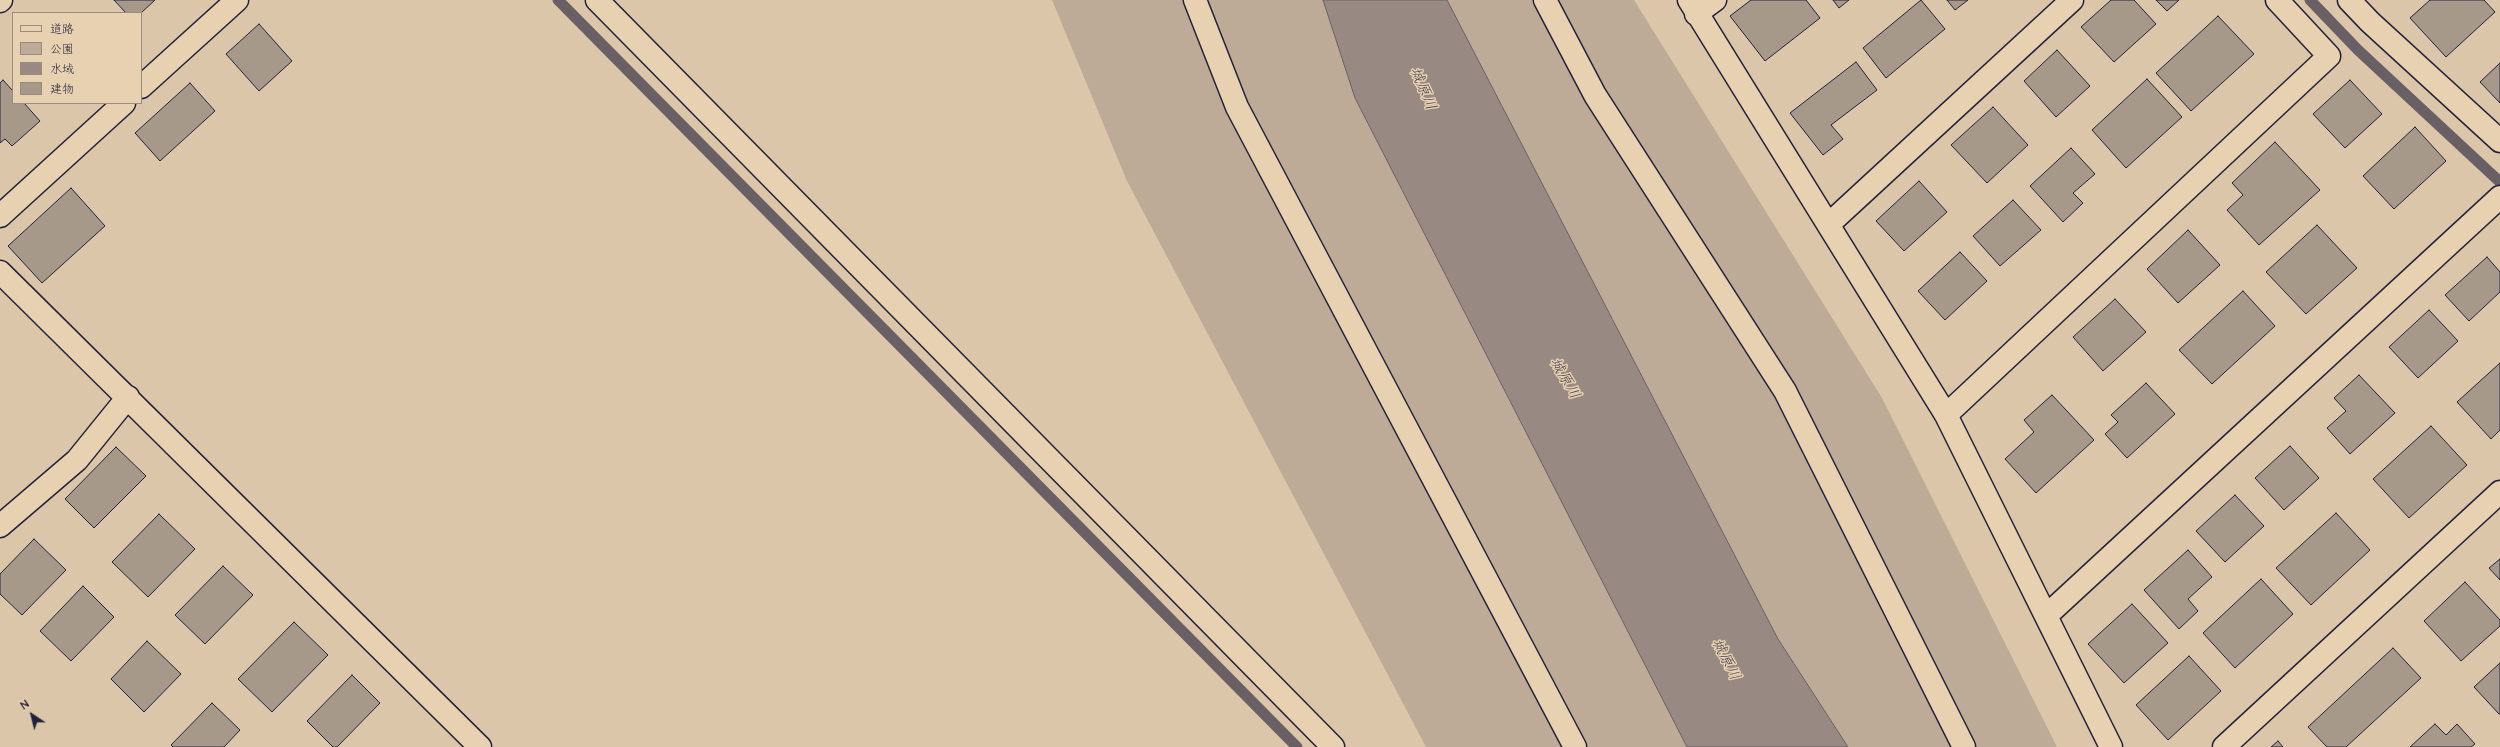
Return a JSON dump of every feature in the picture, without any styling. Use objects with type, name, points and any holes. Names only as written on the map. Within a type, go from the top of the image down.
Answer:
[{"type":"street","points":[[142,87],[237,0]]},
{"type":"street","points":[[597,0],[1333,747]]},
{"type":"street","points":[[1195,0],[1237,107],[1575,747]]},
{"type":"street","points":[[1544,0],[1595,95],[1785,391],[1964,747]]},
{"type":"street","points":[[1715,0],[1693,7],[1946,414],[2111,747]]},
{"type":"street","points":[[1829,224],[2072,0]]},
{"type":"street","points":[[1946,414],[2329,56],[2277,0]]},
{"type":"street","points":[[2349,0],[2370,22],[2500,141]]},
{"type":"street","points":[[0,216],[123,104]]},
{"type":"street","points":[[2046,616],[2497,206]]},
{"type":"street","points":[[0,272],[480,747]]},
{"type":"street","points":[[0,526],[77,460],[128,397]]},
{"type":"street","points":[[2224,747],[2500,492]]},
{"type":"green space","points":[[1052,0],[1323,0],[1355,98],[1687,747],[1426,747],[1127,181]]},
{"type":"green space","points":[[1447,0],[1634,0],[1882,398],[2057,747],[1848,747],[1778,639]]},
{"type":"water","name":"城原川","points":[[1323,0],[1447,0],[1778,639],[1848,747],[1687,747],[1355,98]]},
{"type":"building","points":[[114,0],[155,0],[142,12],[125,12]]},
{"type":"building","points":[[1751,0],[1806,0],[1820,18],[1765,61],[1730,16]]},
{"type":"building","points":[[1833,0],[1849,0],[1839,8]]},
{"type":"building","points":[[1921,0],[1945,29],[1886,78],[1863,48]]},
{"type":"building","points":[[1947,0],[1968,0],[1955,10]]},
{"type":"building","points":[[2111,0],[2134,0],[2156,24],[2114,62],[2081,27]]},
{"type":"building","points":[[2156,0],[2179,0],[2167,11]]},
{"type":"building","points":[[2430,0],[2484,0],[2495,12],[2446,57],[2410,18]]},
{"type":"building","points":[[2218,16],[2254,54],[2191,111],[2156,73]]},
{"type":"building","points":[[259,24],[292,61],[259,91],[226,54]]},
{"type":"building","points":[[2057,50],[2090,86],[2056,117],[2024,81]]},
{"type":"building","points":[[1856,62],[1877,90],[1831,125],[1843,139],[1823,155],[1790,113]]},
{"type":"building","points":[[2500,63],[2500,103],[2480,82]]},
{"type":"building","points":[[2147,79],[2182,117],[2126,168],[2092,130]]},
{"type":"building","points":[[3,80],[12,90],[12,104],[25,104],[40,121],[12,146],[5,139],[0,143],[0,83]]},
{"type":"building","points":[[2350,80],[2382,114],[2345,148],[2313,114]]},
{"type":"building","points":[[190,83],[215,111],[160,161],[135,133]]},
{"type":"building","points":[[1993,107],[2028,145],[1987,183],[1951,145]]},
{"type":"building","points":[[2415,127],[2446,161],[2394,209],[2363,176]]},
{"type":"building","points":[[2275,142],[2320,190],[2259,245],[2227,210],[2243,195],[2232,183]]},
{"type":"building","points":[[2071,148],[2095,174],[2073,193],[2083,203],[2063,222],[2030,186]]},
{"type":"building","points":[[1919,181],[1947,212],[1904,251],[1876,221]]},
{"type":"building","points":[[71,188],[105,226],[42,283],[8,246]]},
{"type":"building","points":[[2013,200],[2041,230],[2000,266],[1973,236]]},
{"type":"building","points":[[2317,225],[2357,268],[2306,314],[2266,272]]},
{"type":"building","points":[[2188,230],[2220,265],[2178,303],[2147,269]]},
{"type":"building","points":[[1960,252],[1987,281],[1945,320],[1918,291]]},
{"type":"building","points":[[2487,257],[2500,272],[2500,292],[2469,321],[2445,295]]},
{"type":"building","points":[[2243,291],[2275,326],[2212,384],[2179,350]]},
{"type":"building","points":[[2115,299],[2146,332],[2103,371],[2073,337]]},
{"type":"building","points":[[2429,310],[2458,341],[2418,378],[2389,347]]},
{"type":"building","points":[[2500,363],[2500,430],[2491,439],[2457,402]]},
{"type":"building","points":[[2359,375],[2395,413],[2350,454],[2327,428],[2346,411],[2334,398]]},
{"type":"building","points":[[2146,383],[2175,414],[2127,458],[2105,434],[2118,422],[2111,415]]},
{"type":"building","points":[[2052,395],[2094,440],[2036,493],[2005,459],[2034,432],[2024,420]]},
{"type":"building","points":[[2431,426],[2467,465],[2409,518],[2373,479]]},
{"type":"building","points":[[2290,446],[2319,478],[2284,510],[2255,478]]},
{"type":"building","points":[[116,447],[146,476],[94,528],[65,499]]},
{"type":"building","points":[[2235,495],[2264,526],[2225,562],[2196,531]]},
{"type":"building","points":[[2336,513],[2370,550],[2311,605],[2276,568]]},
{"type":"building","points":[[159,514],[195,549],[148,597],[112,562]]},
{"type":"building","points":[[34,539],[66,570],[22,615],[0,594],[0,574]]},
{"type":"building","points":[[2188,550],[2212,577],[2188,599],[2198,611],[2179,629],[2144,590]]},
{"type":"building","points":[[2500,559],[2500,580],[2489,568]]},
{"type":"building","points":[[223,566],[253,595],[205,644],[175,615]]},
{"type":"building","points":[[2261,579],[2293,614],[2235,668],[2203,633]]},
{"type":"building","points":[[2465,582],[2500,620],[2500,626],[2461,661],[2424,621]]},
{"type":"building","points":[[83,586],[114,617],[71,661],[40,631]]},
{"type":"building","points":[[2132,604],[2168,643],[2124,683],[2088,644]]},
{"type":"building","points":[[294,622],[328,655],[272,712],[238,679]]},
{"type":"building","points":[[147,641],[181,674],[144,712],[111,679]]},
{"type":"building","points":[[2393,648],[2421,678],[2346,747],[2327,747],[2308,727]]},
{"type":"building","points":[[2189,656],[2221,691],[2168,740],[2136,705]]},
{"type":"building","points":[[2500,663],[2500,714],[2499,714],[2474,687]]},
{"type":"building","points":[[352,675],[380,703],[337,747],[333,747],[307,721]]},
{"type":"building","points":[[212,703],[240,730],[224,747],[173,747],[171,745]]},
{"type":"building","points":[[2435,724],[2446,735],[2457,724],[2475,744],[2471,747],[2410,747]]},
{"type":"building","points":[[2278,741],[2283,747],[2271,747]]},
{"type":"waterway","points":[[558,0],[1297,747]]},
{"type":"waterway","points":[[2310,0],[2358,50],[2500,182]]}]
